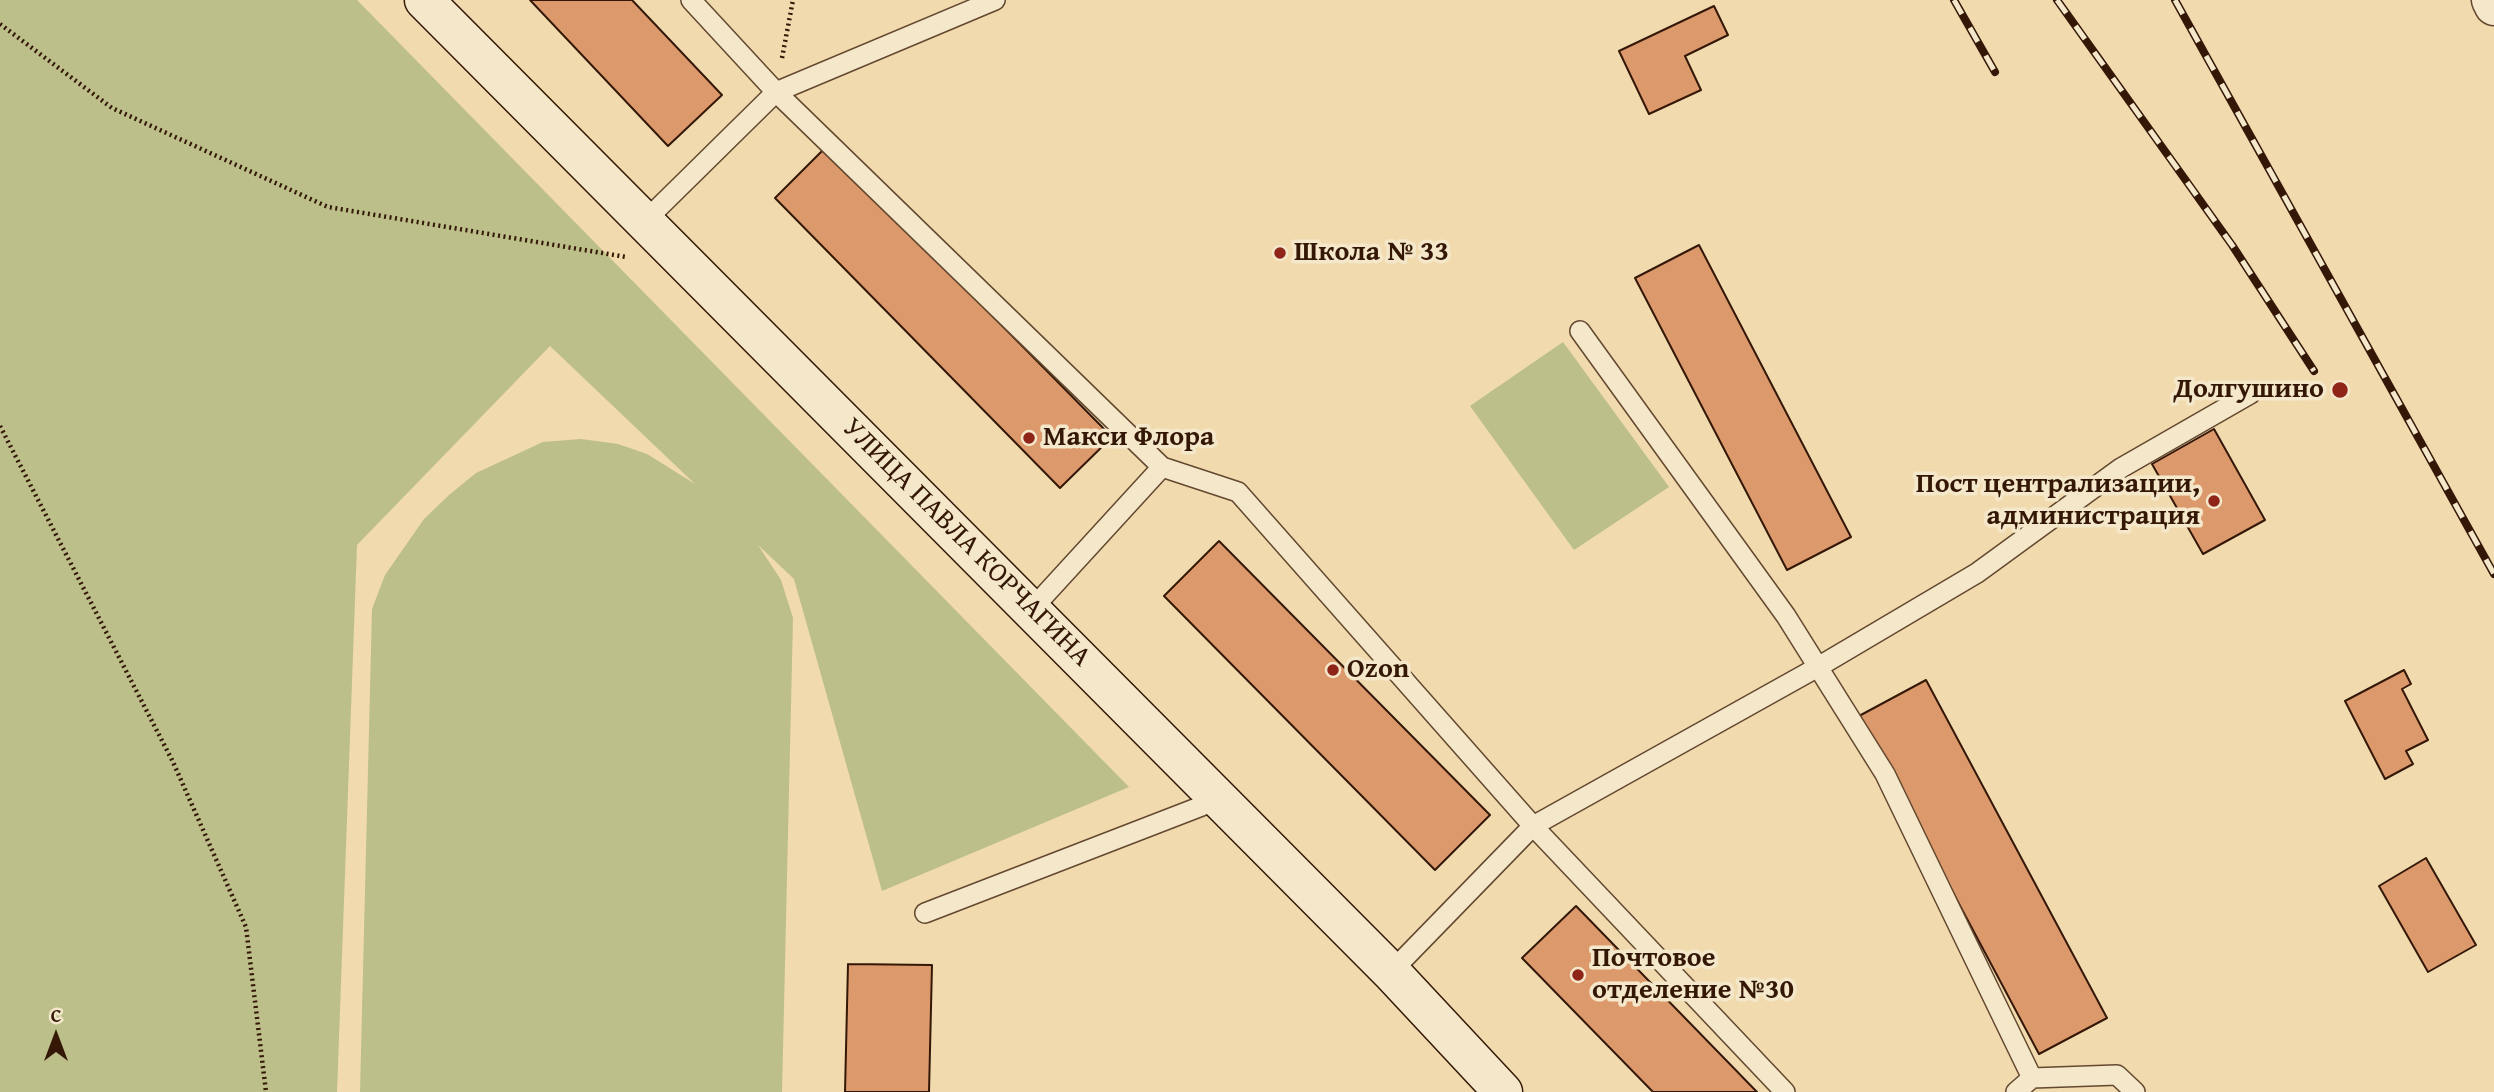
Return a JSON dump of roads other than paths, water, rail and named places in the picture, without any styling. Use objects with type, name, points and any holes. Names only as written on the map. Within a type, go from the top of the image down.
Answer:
[{"type":"main road","name":"УЛИЦА ПАВЛА КОРЧАГИНА","points":[[424,0],[646,220],[1391,972],[1503,1092]]},
{"type":"main road","points":[[2491,0],[2494,6]]},
{"type":"lane","points":[[691,0],[776,92],[1162,467],[1238,492],[1533,826],[1784,1092]]},
{"type":"lane","points":[[646,220],[776,92],[995,0]]},
{"type":"lane","points":[[1580,331],[1786,616],[1885,774],[2032,1078]]},
{"type":"lane","points":[[1391,972],[1533,826],[1818,667],[1978,573],[2121,468],[2250,394]]},
{"type":"lane","points":[[1031,610],[1162,467]]},
{"type":"lane","points":[[925,914],[1220,799]]},
{"type":"lane","points":[[2015,1092],[2032,1078],[2117,1075],[2136,1092]]},
{"type":"railway","points":[[1954,0],[1995,72]]},
{"type":"railway","points":[[2057,0],[2232,245],[2314,371]]},
{"type":"railway","points":[[2175,0],[2494,574]]},
{"type":"place","name":"Школа № 33","points":[[1280,253]]},
{"type":"place","name":"Долгушино","points":[[2340,390]]},
{"type":"place","name":"Макси Флора","points":[[1029,438]]},
{"type":"place","name":"Пост централизации, администрация","points":[[2214,501]]},
{"type":"place","name":"Ozon","points":[[1333,670]]},
{"type":"place","name":"Почтовое отделение №30","points":[[1578,975]]}]
